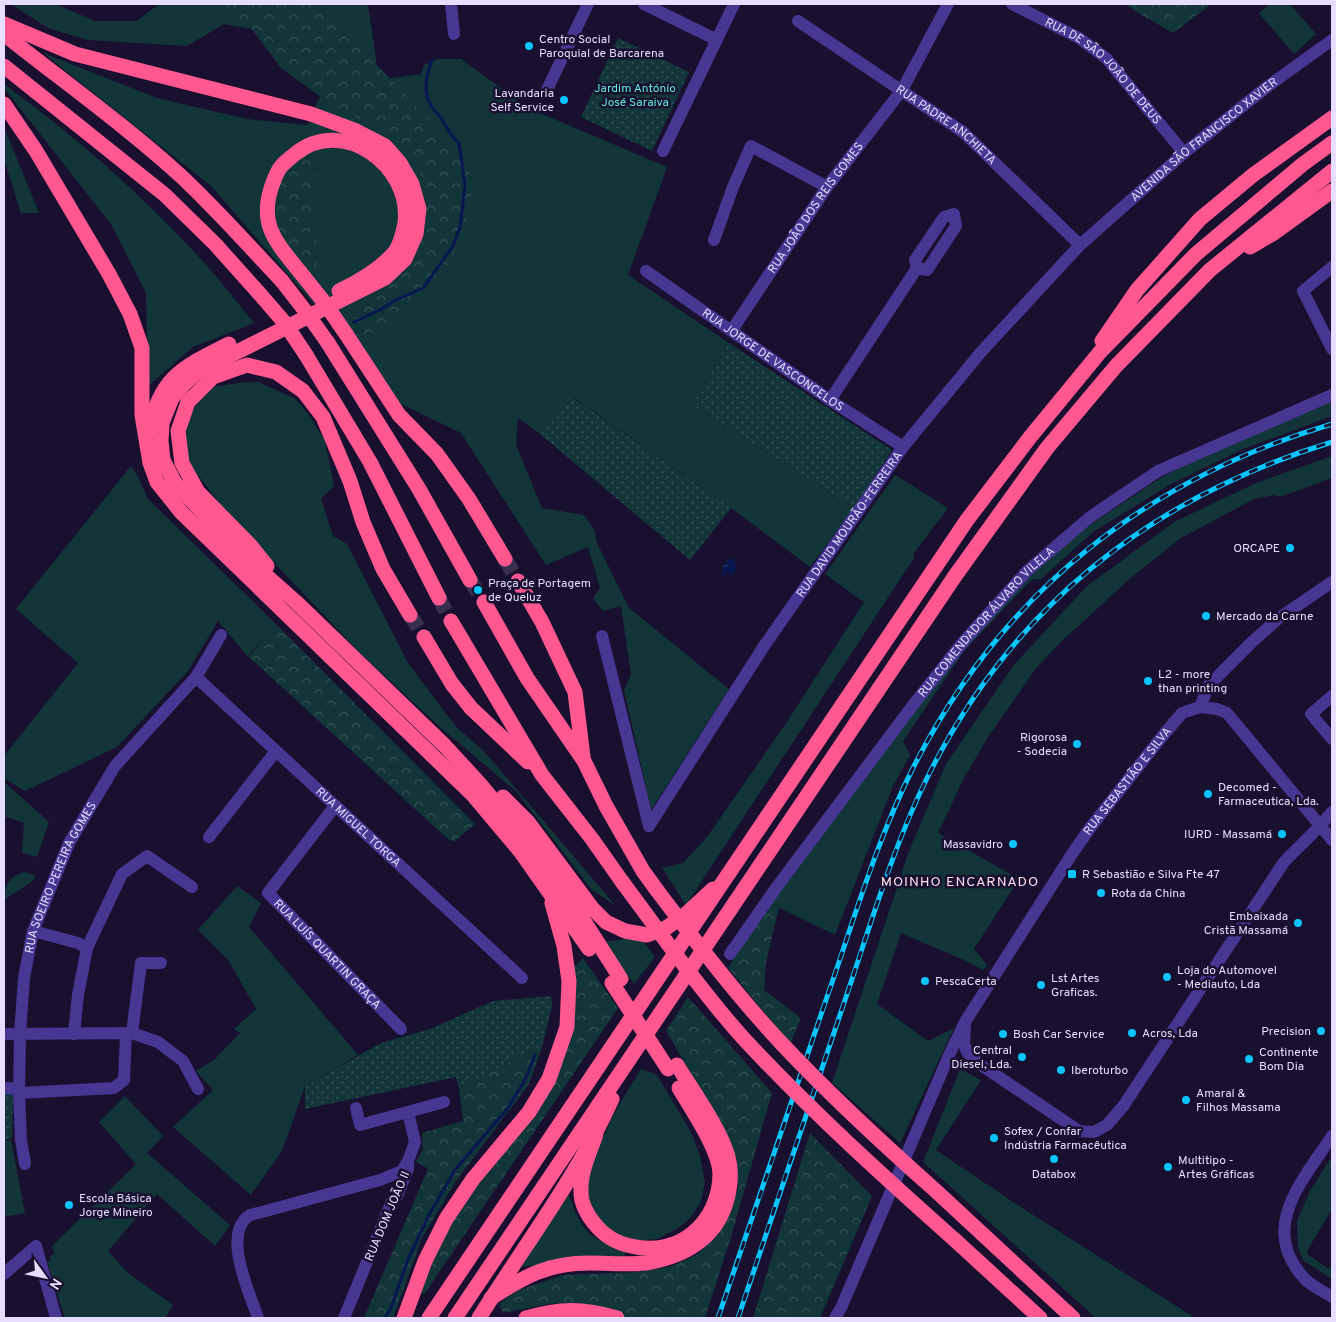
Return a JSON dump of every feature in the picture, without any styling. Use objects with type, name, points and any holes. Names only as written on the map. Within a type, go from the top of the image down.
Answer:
[{"type":"highway","points":[[4,24],[76,54],[311,114],[354,130],[385,146],[400,163],[412,184],[419,209],[416,234],[405,259],[385,278],[197,372],[172,398],[162,423],[161,441],[163,460],[174,483],[242,554],[296,602],[445,746],[480,784],[529,843],[561,885],[616,981],[720,1136],[728,1157],[732,1180],[726,1203],[719,1222],[707,1236],[688,1250],[645,1263],[561,1265],[533,1273],[491,1298]]},
{"type":"highway","points":[[4,34],[88,99],[181,177],[234,229],[282,281],[328,343],[419,489],[470,580]]},
{"type":"highway","points":[[4,66],[165,195],[215,244],[284,322],[370,462],[439,598]]},
{"type":"highway","points":[[4,104],[36,151],[109,274],[130,314],[142,348],[142,415],[150,463],[157,482],[181,512],[472,794],[520,851],[616,981]]},
{"type":"highway","points":[[1065,394],[1137,290],[1200,219],[1253,175],[1332,118]]},
{"type":"highway","points":[[146,440],[151,420],[162,393],[175,375],[192,362],[345,288],[377,269],[394,253],[404,232],[406,210],[400,184],[389,167],[369,151],[348,142],[325,141],[302,149],[280,166],[269,194],[268,221],[276,243],[300,272],[324,302],[399,415],[437,454],[469,499],[505,559]]},
{"type":"highway","points":[[429,1318],[968,520],[1031,436],[1100,352],[1196,254],[1303,164],[1332,143]]},
{"type":"highway","points":[[455,1318],[955,576],[1048,448],[1116,366],[1210,270],[1332,170]]},
{"type":"highway","points":[[1210,270],[1274,233],[1332,191]]},
{"type":"highway","points":[[296,602],[250,546],[198,492],[182,464],[178,431],[188,402],[213,377],[247,365],[276,372],[303,391],[322,417],[350,481],[383,569],[410,615]]},
{"type":"highway","points":[[518,582],[542,622],[576,692],[584,761]]},
{"type":"highway","points":[[484,602],[527,678],[584,761],[606,806],[643,870],[710,960],[782,1044],[855,1118],[1073,1318]]},
{"type":"highway","points":[[451,621],[542,775],[592,839],[693,978],[744,1038],[840,1136],[1040,1318]]},
{"type":"highway","points":[[424,637],[452,684],[471,708],[542,775]]},
{"type":"highway","points":[[445,746],[486,779],[528,822],[592,908],[606,922],[626,931],[646,934],[666,928],[686,914],[734,869]]},
{"type":"highway","points":[[404,1318],[425,1261],[446,1220],[473,1179],[529,1112],[549,1079],[567,1027],[569,981],[564,946],[550,894]]},
{"type":"highway","points":[[627,1064],[596,1134],[582,1172],[581,1194],[587,1215],[601,1233],[620,1244],[644,1249],[671,1246],[693,1234],[709,1215],[718,1192],[720,1172],[714,1150],[673,1067]]},
{"type":"highway","points":[[479,1318],[596,1134]]},
{"type":"highway","points":[[526,1318],[547,1312],[579,1310],[617,1318]]},
{"type":"street","points":[[451,4],[454,34]]},
{"type":"street","points":[[546,92],[588,4]]},
{"type":"street","points":[[644,4],[717,40]]},
{"type":"street","points":[[663,151],[734,4]]},
{"type":"street","name":"RUA JOÃO DOS REIS GOMES","points":[[732,330],[827,187],[902,90],[948,4]]},
{"type":"street","name":"RUA DE SÃO JOÃO DE DEUS","points":[[1012,4],[1079,38],[1106,58],[1184,153]]},
{"type":"street","name":"RUA PADRE ANCHIETA","points":[[798,21],[963,132],[1080,245]]},
{"type":"street","name":"AVENIDA SÃO FRANCISCO XAVIER","points":[[1080,245],[1184,153],[1268,86],[1332,40]]},
{"type":"street","points":[[714,240],[733,187],[751,146],[827,187]]},
{"type":"street","name":"RUA DAVID MOURÃO-FERREIRA","points":[[602,636],[649,826],[764,646],[903,447],[981,352],[1080,245]]},
{"type":"street","points":[[1332,267],[1303,291],[1332,349]]},
{"type":"street","points":[[830,400],[917,268]]},
{"type":"street","name":"RUA JORGE DE VASCONCELOS","points":[[646,270],[830,400],[903,447]]},
{"type":"street","name":"RUA COMENDADOR ÁLVARO VILELA","points":[[730,954],[913,705],[963,642],[1027,571],[1090,517],[1158,471],[1332,395]]},
{"type":"street","points":[[1332,582],[1279,618],[1252,641],[1209,685],[1200,707],[1217,709],[1227,714],[1332,840]]},
{"type":"street","name":"RUA SOEIRO PEREIRA GOMES","points":[[25,1164],[21,1140],[19,1091],[20,1034],[24,978],[33,932],[69,843],[115,766],[196,677],[221,635]]},
{"type":"street","name":"RUA MIGUEL TORGA","points":[[196,677],[522,978]]},
{"type":"street","points":[[1332,696],[1311,714],[1332,739]]},
{"type":"street","name":"RUA SEBASTIÃO E SILVA","points":[[838,1315],[965,1022],[1090,828],[1182,713],[1200,707]]},
{"type":"street","points":[[209,837],[276,751]]},
{"type":"street","name":"RUA LUÍS QUARTIN GRAÇA","points":[[335,806],[268,893],[401,1029]]},
{"type":"street","points":[[965,1022],[964,1044],[967,1052],[978,1063],[1079,1131],[1094,1132],[1107,1125],[1124,1105],[1284,862],[1321,826],[1332,812]]},
{"type":"street","points":[[74,1034],[78,994],[87,948],[122,874],[147,856],[192,887]]},
{"type":"street","points":[[33,932],[78,943],[87,948]]},
{"type":"street","points":[[4,1088],[19,1091],[114,1088],[124,1080],[129,1033],[141,963],[161,963]]},
{"type":"street","points":[[4,1034],[129,1033],[158,1042],[183,1061],[198,1089]]},
{"type":"street","points":[[356,1108],[360,1125],[444,1102]]},
{"type":"street","name":"RUA DOM JOÃO II","points":[[344,1318],[392,1201],[397,1196],[408,1168],[408,1161],[415,1142],[408,1112]]},
{"type":"street","points":[[1330,1291],[1304,1279],[1286,1251],[1284,1221],[1295,1193],[1332,1136]]},
{"type":"street","points":[[258,1318],[244,1277],[237,1248],[240,1229],[250,1215],[380,1180],[402,1171],[408,1161]]},
{"type":"street","points":[[380,1180],[388,1184],[392,1190],[392,1201]]},
{"type":"street","points":[[4,1274],[36,1246],[56,1318]]},
{"type":"green space","points":[[11,4],[55,4],[95,21],[137,21],[159,4],[368,4],[379,80],[421,74],[424,65],[438,59],[461,59],[528,108],[667,167],[628,275],[729,343],[692,405],[854,508],[810,567],[731,508],[573,397],[540,434],[518,418],[516,445],[542,508],[584,515],[595,531],[597,543],[629,608],[729,689],[651,810],[624,690],[631,675],[621,606],[603,611],[593,598],[600,588],[588,547],[546,565],[461,433],[401,404],[211,186],[43,53],[157,98],[247,119],[307,125],[320,96],[281,68],[255,29],[224,24],[187,46],[88,40],[48,28]]},
{"type":"green space","points":[[227,4],[311,4],[357,45],[465,156],[471,178],[471,202],[464,229],[449,264],[429,289],[377,330],[362,337],[351,308],[402,273],[416,252],[426,217],[427,197],[420,171],[406,152],[390,137],[320,96],[281,68],[252,29],[224,24]]},
{"type":"green space","points":[[1126,4],[1211,4],[1173,33]]},
{"type":"green space","points":[[1269,4],[1290,4],[1316,34],[1294,54],[1259,13]]},
{"type":"green space","name":"Jardim António José Saraiva","points":[[618,38],[689,72],[652,151],[581,117]]},
{"type":"green space","points":[[4,84],[56,123],[153,209],[205,264],[254,323],[193,347],[148,386],[146,293],[111,224],[4,88]]},
{"type":"green space","points":[[4,127],[39,213],[21,213],[4,159]]},
{"type":"green space","points":[[309,152],[317,158],[314,189],[317,274],[310,274],[289,249],[279,233],[275,213],[279,188],[285,175]]},
{"type":"green space","points":[[729,343],[892,450],[854,508],[692,405]]},
{"type":"green space","points":[[258,382],[294,398],[307,412],[325,441],[334,486],[321,499],[333,536],[347,544],[408,663],[457,728],[483,750],[615,905],[592,890],[516,791],[442,729],[360,653],[227,513],[190,465],[184,434],[190,415],[202,397],[213,387]]},
{"type":"green space","points":[[572,397],[731,508],[690,560],[540,434]]},
{"type":"green space","points":[[1332,401],[1332,416],[1243,449],[1169,485],[1093,532],[1041,579],[1031,580],[964,651],[903,741],[910,755],[893,786],[835,935],[770,903],[962,648],[1019,585],[1088,526],[1162,477],[1204,456]]},
{"type":"green space","points":[[1332,456],[1332,478],[1280,497],[1274,495],[1254,499],[1181,538],[1133,576],[1064,639],[1037,667],[988,737],[963,780],[938,833],[1019,879],[974,949],[987,965],[983,970],[901,933],[877,1004],[928,1041],[954,1028],[900,1143],[832,1083],[909,851],[946,764],[1013,666],[1086,587],[1174,522],[1256,483]]},
{"type":"green space","points":[[131,466],[148,499],[275,623],[248,657],[218,621],[188,671],[117,747],[25,791],[4,778],[4,756],[78,663],[16,609]]},
{"type":"green space","points":[[895,475],[948,508],[914,553],[914,558],[686,905],[662,868],[683,863],[707,837],[785,725],[864,602],[825,574]]},
{"type":"green space","points":[[275,623],[475,824],[455,841],[449,840],[249,657]]},
{"type":"green space","points":[[4,782],[49,822],[37,857],[22,853],[24,823],[4,816]]},
{"type":"green space","points":[[24,872],[35,875],[34,880],[4,900],[5,890],[9,882],[15,876]]},
{"type":"green space","points":[[237,886],[261,903],[249,927],[358,1055],[305,1086],[282,1151],[251,1195],[173,1127],[213,1090],[196,1071],[215,1059],[240,1033],[234,1029],[256,1009],[229,961],[198,930]]},
{"type":"green space","points":[[770,903],[779,908],[766,962],[764,990],[801,1018],[790,1044],[728,968]]},
{"type":"green space","points":[[640,937],[655,957],[634,984],[603,942]]},
{"type":"green space","points":[[583,958],[618,1008],[425,1293],[417,1294],[447,1226],[551,1084],[572,969]]},
{"type":"green space","points":[[551,996],[552,1006],[542,1047],[514,1059],[459,1089],[456,1077],[305,1109],[305,1086],[381,1043],[430,1029],[493,1001]]},
{"type":"green space","points":[[688,997],[772,1093],[731,1237],[705,1318],[628,1318],[565,1303],[548,1304],[503,1313],[499,1304],[516,1291],[563,1275],[638,1272],[672,1266],[698,1254],[718,1235],[738,1188],[729,1138],[666,1031]]},
{"type":"green space","points":[[542,1047],[529,1084],[456,1181],[422,1238],[393,1318],[364,1318],[428,1169],[416,1161],[423,1150],[422,1133],[463,1121],[459,1089],[514,1059]]},
{"type":"green space","points":[[641,1069],[657,1075],[692,1134],[700,1156],[705,1183],[700,1204],[690,1218],[678,1228],[657,1239],[642,1240],[627,1239],[608,1230],[597,1217],[587,1200],[587,1171],[616,1110]]},
{"type":"green space","points":[[960,1069],[981,1080],[936,1150],[1013,1202],[1195,1318],[1096,1318],[923,1162]]},
{"type":"green space","points":[[4,1091],[13,1091],[12,1138],[4,1140]]},
{"type":"green space","points":[[125,1096],[163,1136],[147,1153],[230,1225],[215,1246],[157,1194],[108,1251],[128,1273],[173,1305],[165,1318],[65,1318],[47,1262],[51,1260],[49,1256],[55,1254],[52,1246],[136,1164],[99,1122]]},
{"type":"green space","points":[[810,1133],[872,1196],[820,1318],[753,1318]]},
{"type":"green space","points":[[11,1140],[25,1213],[4,1217],[4,1141]]},
{"type":"green space","points":[[1332,1156],[1332,1209],[1308,1249],[1307,1254],[1329,1269],[1332,1265],[1331,1278],[1304,1261],[1298,1247],[1297,1221],[1310,1191]]},
{"type":"green space","points":[[567,1190],[577,1215],[586,1230],[601,1241],[625,1251],[625,1258],[518,1267]]},
{"type":"water","points":[[729,559],[733,559],[735,563],[733,575],[730,575],[730,572],[727,571],[724,575],[721,575],[724,564]]},
{"type":"waterway","points":[[354,322],[423,288],[453,246],[460,228],[465,185],[459,143],[428,100],[426,82],[432,60]]},
{"type":"waterway","points":[[385,1318],[391,1308],[408,1259],[430,1213],[455,1170],[508,1108],[525,1080],[535,1055]]},
{"type":"tunnel","points":[[505,559],[518,581]]},
{"type":"tunnel","points":[[470,580],[484,602]]},
{"type":"tunnel","points":[[439,598],[451,621]]},
{"type":"tunnel","points":[[410,615],[424,637]]},
{"type":"railway","points":[[718,1318],[877,851],[914,766],[950,704],[991,647],[1036,596],[1087,550],[1141,511],[1201,476],[1264,447],[1332,424]]},
{"type":"railway","points":[[738,1318],[893,857],[929,774],[963,713],[1003,659],[1047,609],[1095,565],[1148,527],[1205,493],[1267,465],[1332,442]]},
{"type":"place","name":"Centro Social Paroquial de Barcarena","points":[[529,46]]},
{"type":"place","name":"Lavandaria Self Service","points":[[564,100]]},
{"type":"place","name":"ORCAPE","points":[[1290,548]]},
{"type":"place","name":"Praça de Portagem de Queluz","points":[[478,590]]},
{"type":"place","name":"Mercado da Carne","points":[[1206,616]]},
{"type":"place","name":"L2 - more than printing","points":[[1148,681]]},
{"type":"place","name":"Rigorosa - Sodecia","points":[[1077,744]]},
{"type":"place","name":"Decomed - Farmaceutica, Lda.","points":[[1208,794]]},
{"type":"place","name":"IURD - Massamá","points":[[1282,834]]},
{"type":"place","name":"Massavidro","points":[[1013,844]]},
{"type":"place","name":"R Sebastião e Silva Fte 47","points":[[1072,874]]},
{"type":"place","name":"Rota da China","points":[[1101,893]]},
{"type":"place","name":"Embaixada Cristã Massamá","points":[[1298,923]]},
{"type":"place","name":"Loja do Automovel - Mediauto, Lda","points":[[1167,977]]},
{"type":"place","name":"PescaCerta","points":[[925,981]]},
{"type":"place","name":"Lst Artes Graficas.","points":[[1041,985]]},
{"type":"place","name":"Precision","points":[[1321,1031]]},
{"type":"place","name":"Acros, Lda","points":[[1132,1033]]},
{"type":"place","name":"Bosh Car Service","points":[[1003,1034]]},
{"type":"place","name":"Central Diesel, Lda.","points":[[1022,1057]]},
{"type":"place","name":"Continente Bom Dia","points":[[1249,1059]]},
{"type":"place","name":"Iberoturbo","points":[[1061,1070]]},
{"type":"place","name":"Amaral & Filhos Massama","points":[[1186,1100]]},
{"type":"place","name":"Sofex / Confar Indústria Farmacêutica","points":[[994,1138]]},
{"type":"place","name":"Databox","points":[[1054,1159]]},
{"type":"place","name":"Multitipo - Artes Gráficas","points":[[1168,1167]]},
{"type":"place","name":"Escola Básica Jorge Mineiro","points":[[69,1205]]},
{"type":"district","name":"MOINHO ENCARNADO","points":[[960,881]]}]
